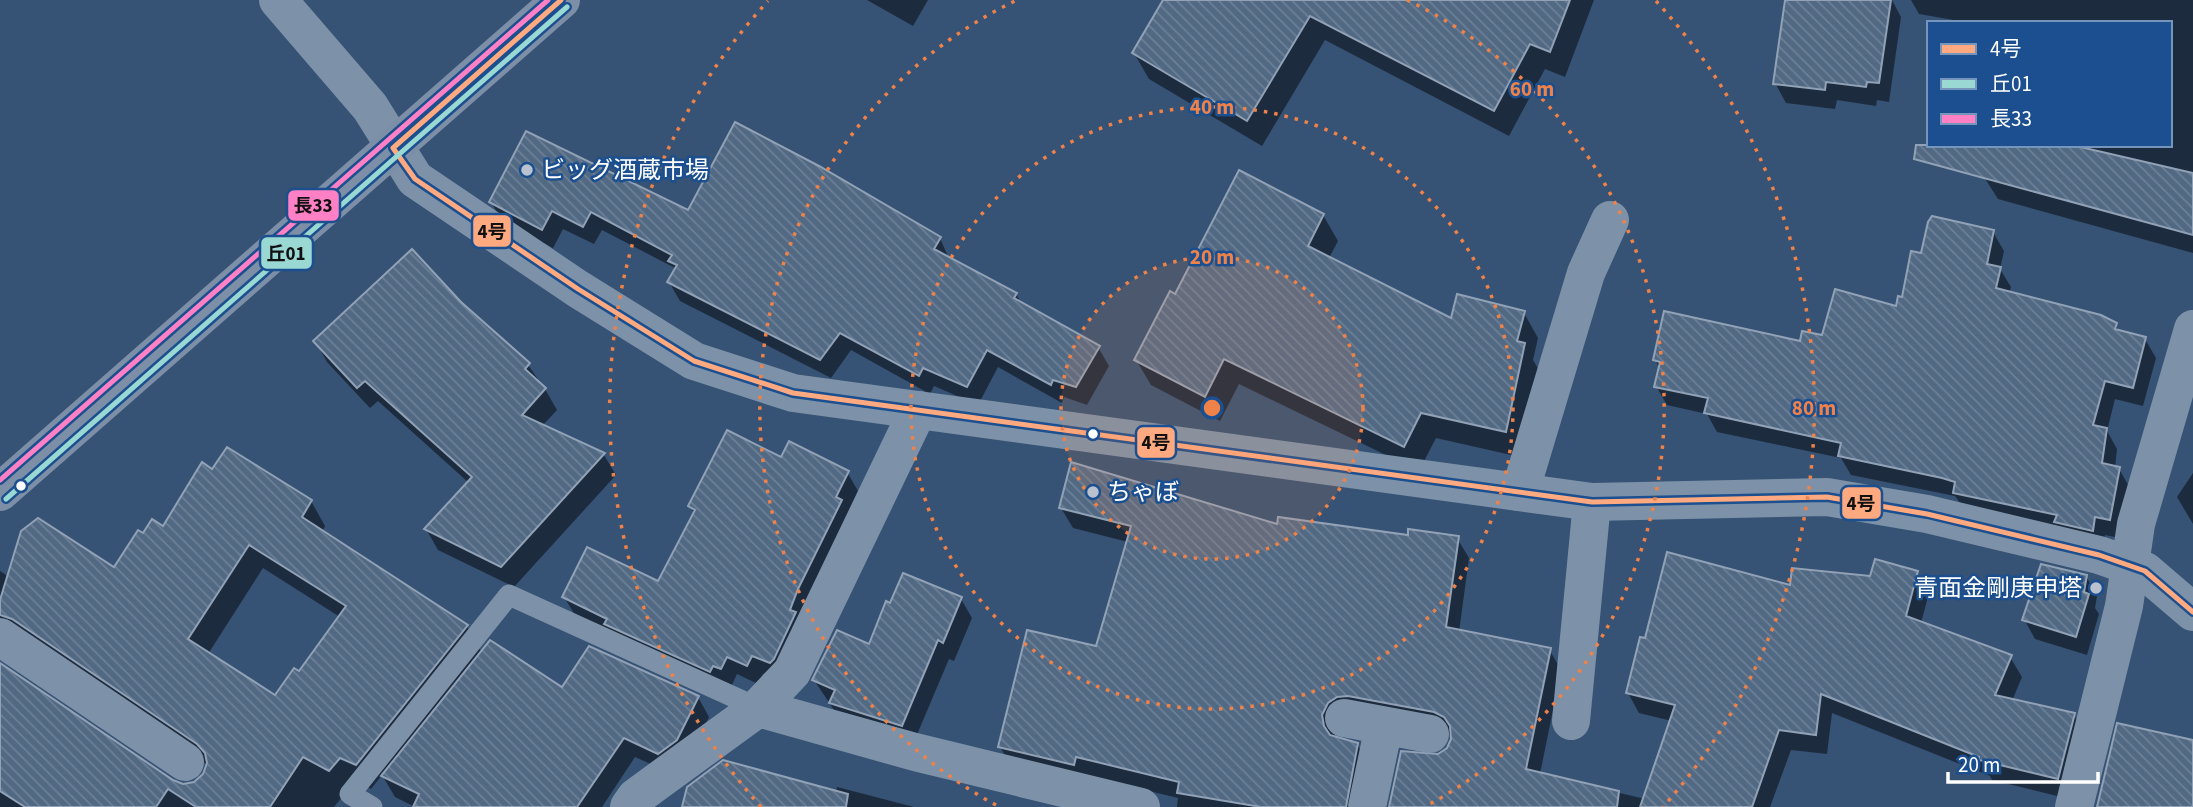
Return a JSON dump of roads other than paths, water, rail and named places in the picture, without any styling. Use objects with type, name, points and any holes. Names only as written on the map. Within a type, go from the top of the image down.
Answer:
[{"type":"main road","points":[[0,492],[561,0]]},
{"type":"street","points":[[278,0],[370,107],[393,148],[415,179],[578,289],[694,361],[793,393],[1592,502],[1827,497],[1927,514],[2099,555],[2145,571],[2193,612]]},
{"type":"street","points":[[1520,492],[1586,273],[1610,220]]},
{"type":"street","points":[[2074,807],[2124,606],[2136,524],[2193,330]]},
{"type":"street","points":[[629,807],[636,797],[758,708],[792,672],[918,410]]},
{"type":"street","points":[[1571,721],[1592,502]]},
{"type":"street","points":[[0,637],[185,762]]},
{"type":"street","points":[[758,708],[915,752],[1141,807]]},
{"type":"street","points":[[1344,718],[1430,734]]},
{"type":"street","points":[[1367,807],[1384,726]]},
{"type":"lane","points":[[372,807],[350,794],[509,595],[758,708]]},
{"type":"place","name":"ビッグ酒蔵市場","points":[[527,170]]},
{"type":"place","name":"ちゃぼ","points":[[1093,492]]},
{"type":"place","name":"青面金剛庚申塔","points":[[2096,588]]}]
